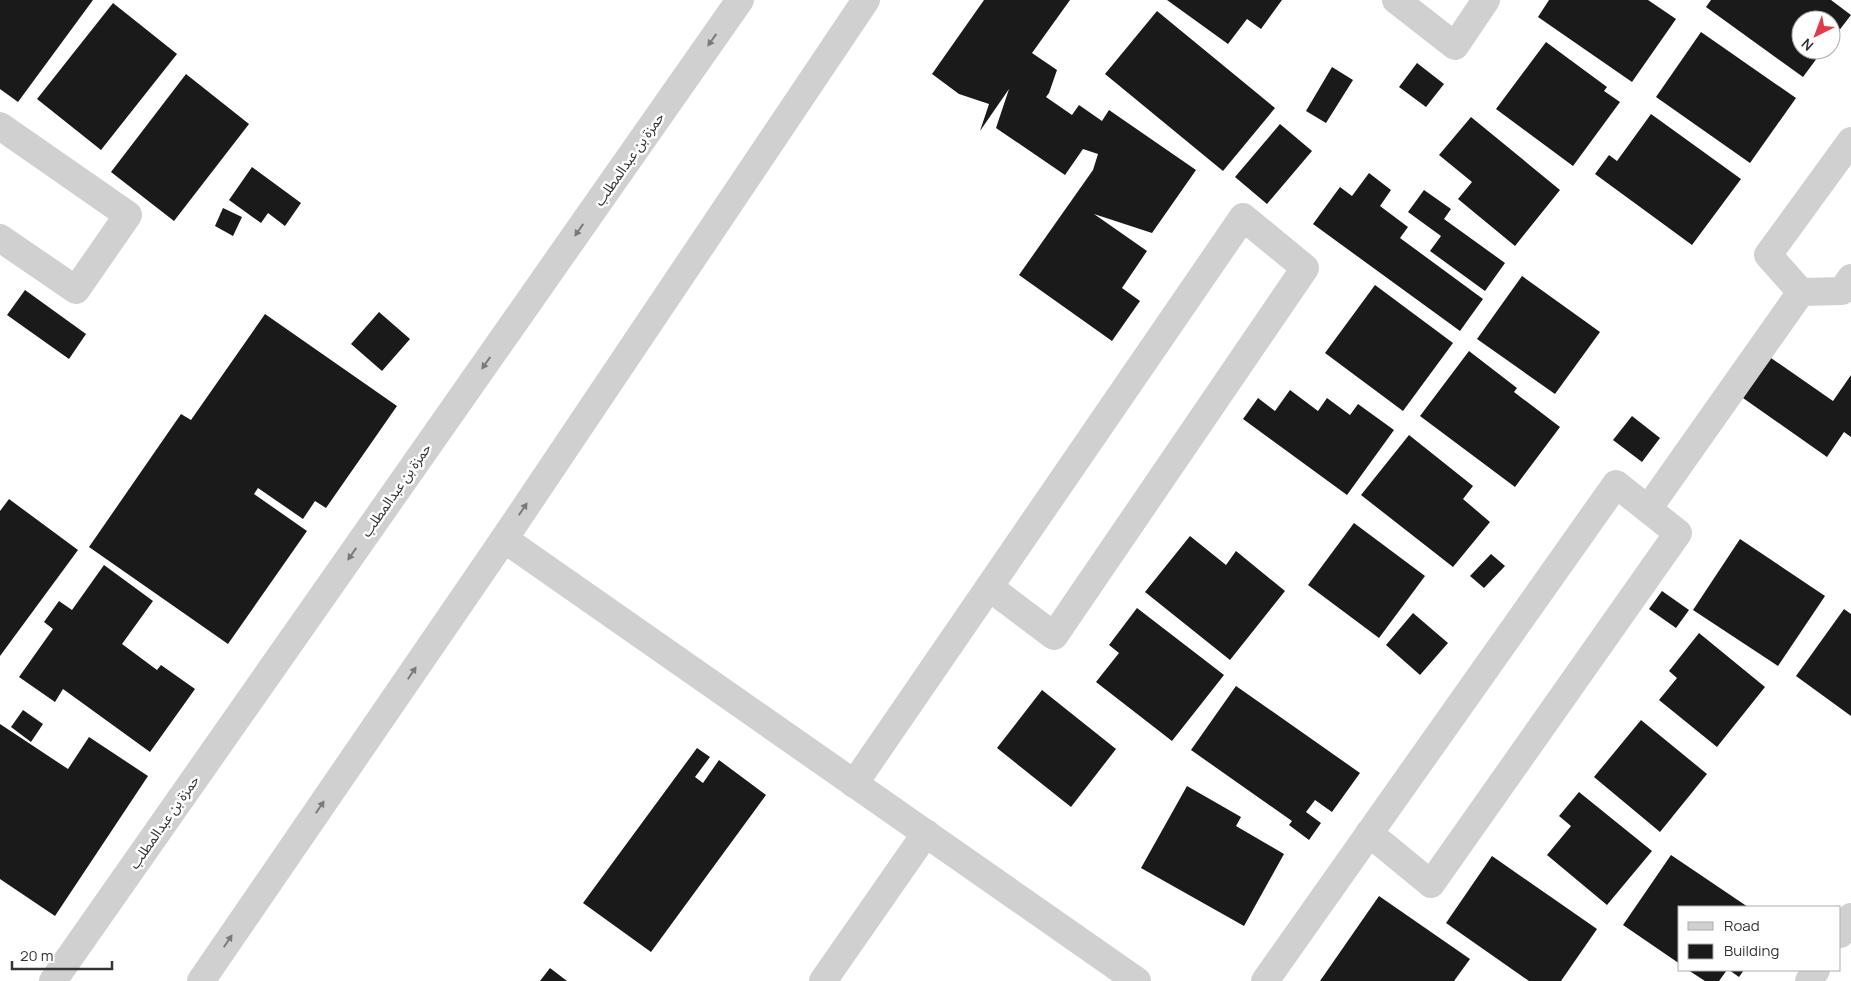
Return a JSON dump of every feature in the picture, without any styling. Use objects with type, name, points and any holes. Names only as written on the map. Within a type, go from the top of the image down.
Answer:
[{"type":"street","name":"حمزة بن عبدالمطلب","points":[[53,981],[740,0]]},
{"type":"street","points":[[201,981],[504,539],[866,0]]},
{"type":"street","points":[[1396,0],[1455,46],[1486,0]]},
{"type":"street","points":[[0,126],[128,215],[76,290],[0,238]]},
{"type":"street","points":[[1851,141],[1768,255],[1801,292],[1842,291],[1851,278]]},
{"type":"street","points":[[854,784],[989,587],[1243,217],[1305,268],[1054,636],[989,587]]},
{"type":"street","points":[[1648,509],[1801,292]]},
{"type":"street","points":[[1265,981],[1616,484],[1678,533],[1431,884],[1370,833]]},
{"type":"street","points":[[504,539],[1137,981]]},
{"type":"street","points":[[823,981],[926,834]]},
{"type":"street","points":[[1841,932],[1851,917]]},
{"type":"building","points":[[0,0],[93,0],[18,102],[0,89]]},
{"type":"building","points":[[984,0],[1070,0],[1032,53],[1057,70],[1046,97],[1072,115],[1079,105],[1102,121],[1109,110],[1196,170],[1152,233],[1094,214],[1147,251],[1122,288],[1140,301],[1112,341],[1019,275],[1093,170],[1098,154],[1083,149],[1065,175],[996,128],[1009,89],[980,131],[989,104],[959,94],[932,74]]},
{"type":"building","points":[[1167,0],[1282,0],[1261,29],[1247,19],[1228,44]]},
{"type":"building","points":[[1549,0],[1648,0],[1676,19],[1632,82],[1538,17]]},
{"type":"building","points":[[1711,0],[1831,0],[1851,15],[1841,28],[1841,10],[1791,10],[1791,60],[1816,60],[1803,77],[1706,7]]},
{"type":"building","points":[[113,3],[177,54],[101,150],[37,99]]},
{"type":"building","points":[[1157,11],[1275,108],[1223,171],[1105,74]]},
{"type":"building","points":[[1701,32],[1796,98],[1750,163],[1656,97]]},
{"type":"building","points":[[1546,42],[1607,87],[1604,91],[1620,102],[1573,166],[1496,109]]},
{"type":"building","points":[[1417,63],[1444,84],[1426,107],[1399,87]]},
{"type":"building","points":[[1332,67],[1353,80],[1326,123],[1306,111]]},
{"type":"building","points":[[186,74],[249,124],[174,221],[111,172]]},
{"type":"building","points":[[1651,114],[1741,179],[1692,245],[1595,174],[1609,155],[1617,161]]},
{"type":"building","points":[[1471,117],[1560,190],[1515,246],[1458,199],[1472,182],[1439,155]]},
{"type":"building","points":[[1280,124],[1312,151],[1267,204],[1235,177]]},
{"type":"building","points":[[252,167],[301,203],[285,226],[268,213],[261,223],[229,200]]},
{"type":"building","points":[[1369,173],[1391,190],[1380,206],[1408,227],[1400,238],[1483,299],[1460,331],[1313,224],[1340,187],[1352,196]]},
{"type":"building","points":[[1424,190],[1451,209],[1444,219],[1505,263],[1485,291],[1430,251],[1441,236],[1408,212]]},
{"type":"building","points":[[223,208],[242,217],[233,236],[215,226]]},
{"type":"building","points":[[1522,276],[1600,332],[1555,394],[1477,339]]},
{"type":"building","points":[[1375,285],[1453,343],[1403,411],[1325,353]]},
{"type":"building","points":[[25,290],[86,334],[69,359],[7,315]]},
{"type":"building","points":[[379,312],[410,339],[382,371],[351,344]]},
{"type":"building","points":[[265,314],[397,406],[326,508],[315,501],[303,519],[258,488],[254,494],[307,531],[228,644],[89,547],[181,414],[191,420]]},
{"type":"building","points":[[1469,351],[1517,388],[1514,392],[1560,427],[1515,487],[1420,416]]},
{"type":"building","points":[[1771,358],[1833,401],[1851,375],[1851,437],[1844,432],[1827,457],[1743,398]]},
{"type":"building","points":[[1290,390],[1318,411],[1327,398],[1350,415],[1358,404],[1394,430],[1347,495],[1243,419],[1258,398],[1275,411]]},
{"type":"building","points":[[1632,416],[1660,438],[1642,462],[1613,440]]},
{"type":"building","points":[[1409,435],[1473,486],[1463,499],[1490,522],[1453,567],[1361,495]]},
{"type":"building","points":[[9,499],[78,550],[0,656],[0,511]]},
{"type":"building","points":[[1354,523],[1425,576],[1379,638],[1308,585]]},
{"type":"building","points":[[1190,536],[1226,565],[1236,551],[1285,591],[1230,660],[1145,592]]},
{"type":"building","points":[[1740,539],[1825,596],[1778,666],[1693,610]]},
{"type":"building","points":[[1491,554],[1505,566],[1484,588],[1470,576]]},
{"type":"building","points":[[104,565],[153,601],[122,644],[157,670],[161,665],[195,689],[150,752],[63,689],[55,702],[19,677],[53,629],[44,622],[59,601],[72,610]]},
{"type":"building","points":[[1662,591],[1689,610],[1676,628],[1649,609]]},
{"type":"building","points":[[1137,608],[1224,675],[1172,741],[1096,682],[1119,653],[1109,645]]},
{"type":"building","points":[[1844,609],[1851,614],[1851,716],[1796,676]]},
{"type":"building","points":[[1413,613],[1448,643],[1420,675],[1386,645]]},
{"type":"building","points":[[1699,633],[1765,687],[1717,747],[1659,700],[1677,678],[1669,671]]},
{"type":"building","points":[[1236,686],[1360,773],[1332,812],[1315,800],[1306,812],[1321,823],[1309,840],[1289,825],[1292,821],[1191,750]]},
{"type":"building","points":[[1042,690],[1116,749],[1071,807],[997,748]]},
{"type":"building","points":[[23,710],[43,724],[31,742],[11,727]]},
{"type":"building","points":[[1641,720],[1707,774],[1660,832],[1594,777]]},
{"type":"building","points":[[0,724],[68,769],[89,737],[148,776],[55,916],[0,879]]},
{"type":"building","points":[[697,748],[710,757],[695,777],[703,783],[719,760],[766,795],[651,952],[583,903]]},
{"type":"building","points":[[1187,786],[1241,817],[1236,826],[1284,854],[1244,926],[1141,868]]},
{"type":"building","points":[[1579,792],[1652,851],[1607,905],[1547,855],[1571,826],[1559,816]]},
{"type":"building","points":[[1671,855],[1747,906],[1678,906],[1678,963],[1623,925]]},
{"type":"building","points":[[1492,856],[1597,929],[1561,981],[1529,981],[1446,923]]},
{"type":"building","points":[[1379,896],[1470,959],[1454,981],[1320,981]]},
{"type":"building","points":[[550,968],[567,981],[540,981]]},
{"type":"building","points":[[1690,971],[1726,971],[1719,981],[1705,981]]},
{"type":"building","points":[[1730,971],[1743,971],[1739,977]]}]
